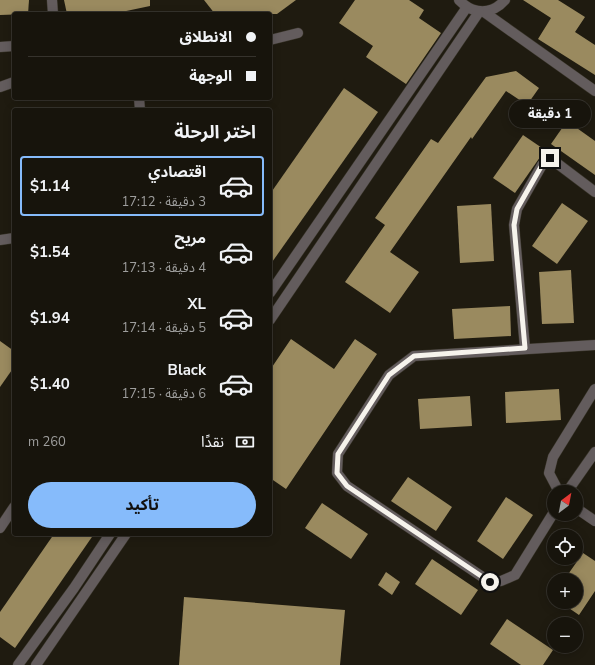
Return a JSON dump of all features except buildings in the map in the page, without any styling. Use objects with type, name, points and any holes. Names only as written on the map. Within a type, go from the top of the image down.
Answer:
[{"type":"street","points":[[52,0],[53,12]]},
{"type":"street","points":[[272,317],[481,12],[493,10],[505,0]]},
{"type":"street","points":[[272,290],[461,2],[481,12],[595,91]]},
{"type":"street","points":[[272,40],[298,33]]},
{"type":"street","points":[[0,47],[12,46]]},
{"type":"street","points":[[0,87],[12,83]]},
{"type":"street","points":[[525,348],[514,225],[517,209],[542,165],[550,158],[595,192]]},
{"type":"street","points":[[0,240],[12,238]]},
{"type":"street","points":[[548,521],[515,575],[501,581],[490,582],[347,486],[337,473],[338,454],[389,375],[414,356],[525,348],[595,345]]},
{"type":"street","points":[[555,485],[549,473],[553,457],[595,389]]},
{"type":"street","points":[[572,485],[595,452]]},
{"type":"street","points":[[0,528],[12,510]]},
{"type":"street","points":[[583,513],[595,522]]},
{"type":"street","points":[[18,665],[74,588],[109,536]]},
{"type":"street","points":[[36,665],[125,536]]},
{"type":"route","points":[[490,582],[347,486],[337,473],[338,454],[389,375],[414,356],[525,348],[514,225],[517,209],[542,165],[547,159],[550,158]]}]
